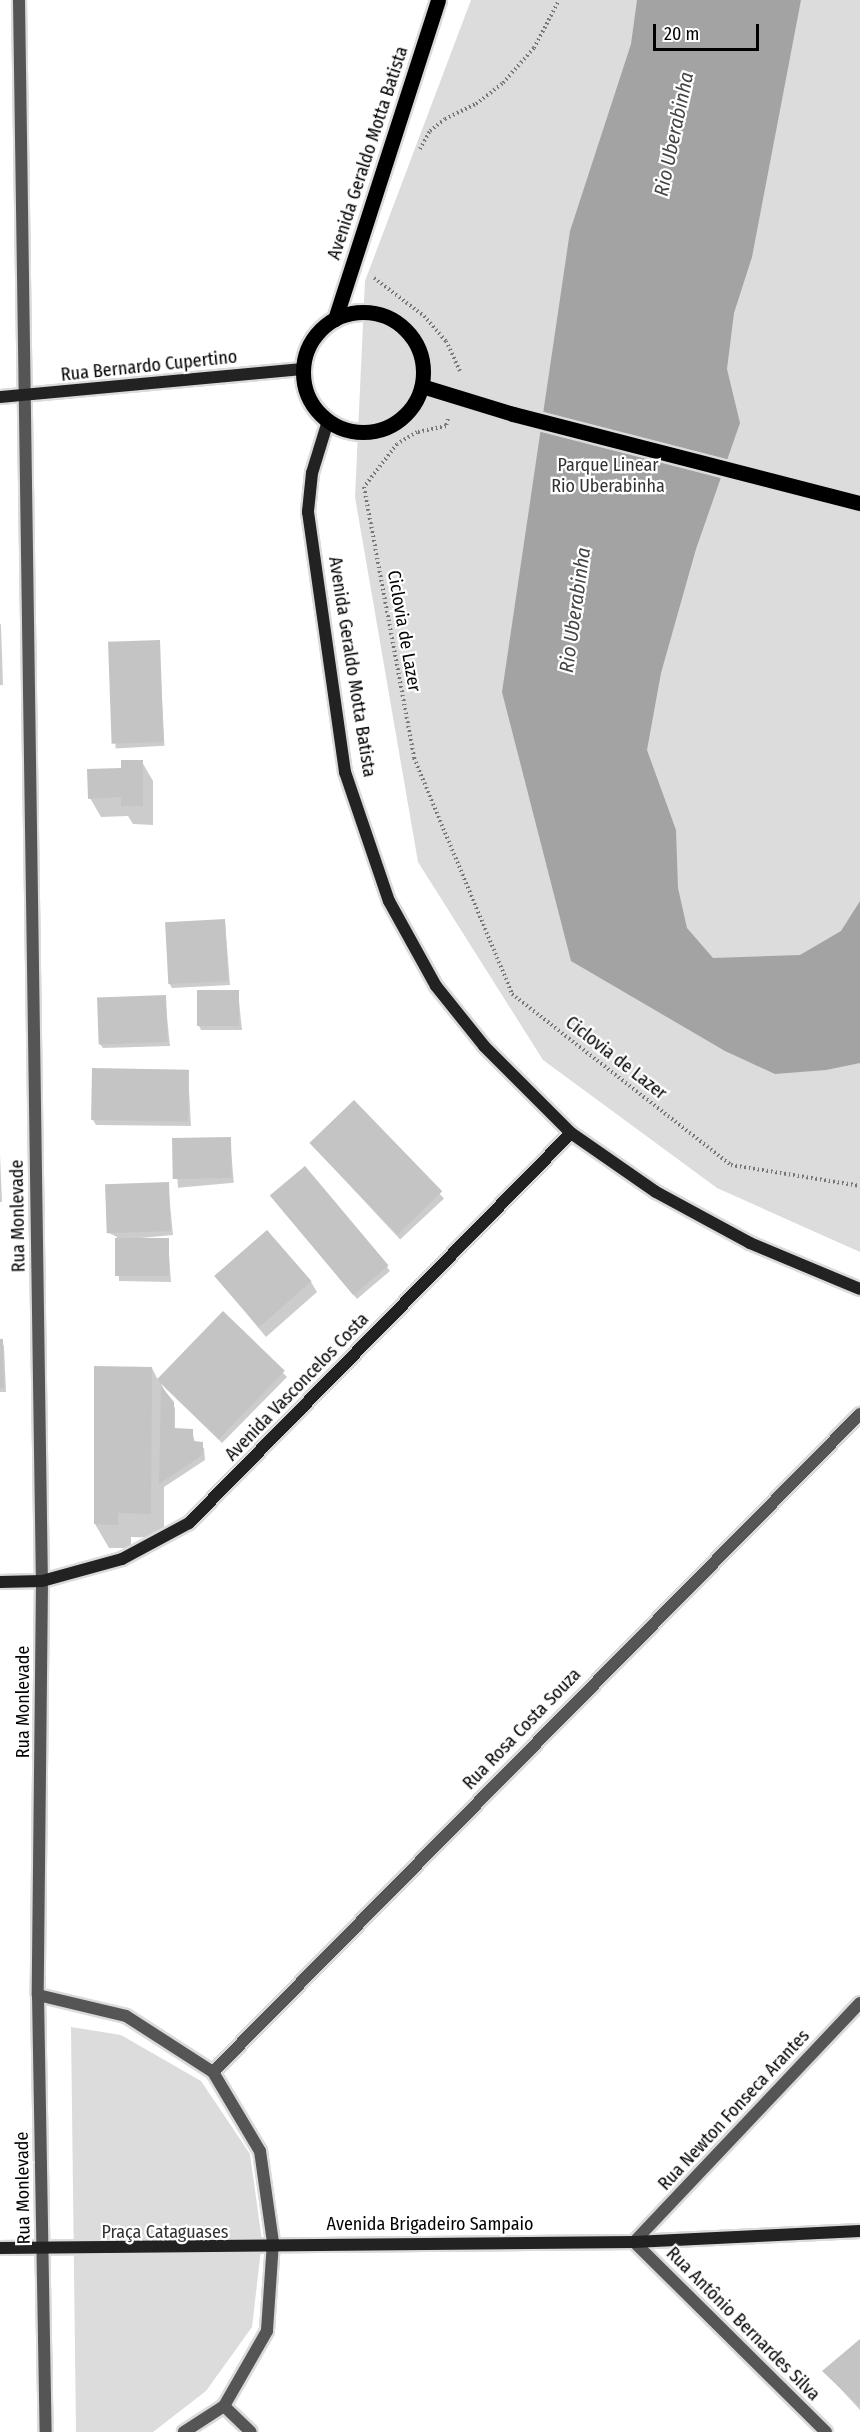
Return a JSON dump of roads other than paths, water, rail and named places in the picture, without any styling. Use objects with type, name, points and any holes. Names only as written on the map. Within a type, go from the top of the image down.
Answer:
[{"type":"main road","name":"Avenida Geraldo Motta Batista","points":[[335,319],[438,0]]},
{"type":"main road","points":[[368,313],[400,325],[411,336],[422,362],[422,386],[412,407],[390,426],[354,432],[328,421],[308,396],[302,369],[305,353],[317,333],[335,319],[368,313]]},
{"type":"main road","points":[[422,386],[513,414],[860,503]]},
{"type":"street","name":"Rua Monlevade","points":[[19,0],[42,1581],[38,1995],[46,2432]]},
{"type":"street","name":"Rua Bernardo Cupertino","points":[[0,397],[302,369]]},
{"type":"street","name":"Avenida Geraldo Motta Batista","points":[[328,421],[312,473],[308,512],[345,772],[389,901],[436,986],[484,1046],[572,1133],[656,1192],[750,1243],[860,1289]]},
{"type":"street","name":"Avenida Vasconcelos Costa","points":[[0,1582],[42,1581],[122,1559],[189,1523],[572,1133]]},
{"type":"street","name":"Rua Rosa Costa Souza","points":[[213,2072],[860,1414]]},
{"type":"street","points":[[38,1995],[126,2016],[213,2072],[260,2151],[273,2242],[267,2331],[224,2406],[184,2432]]},
{"type":"street","name":"Rua Newton Fonseca Arantes","points":[[634,2242],[860,2003]]},
{"type":"street","name":"Avenida Brigadeiro Sampaio","points":[[0,2248],[273,2242],[634,2242],[860,2231]]},
{"type":"street","name":"Rua Antônio Bernardes Silva","points":[[634,2242],[826,2432]]},
{"type":"street","points":[[224,2406],[251,2432]]},
{"type":"water","name":"Rio Uberabinha","points":[[637,0],[801,0],[752,257],[734,313],[727,369],[740,423],[696,549],[661,673],[647,750],[676,830],[678,888],[687,928],[713,958],[800,955],[841,931],[860,901],[860,1063],[826,1070],[775,1074],[725,1051],[571,961],[502,692],[570,231],[631,44]]},
{"type":"park label","name":"Parque Linear Rio Uberabinha","points":[[608,476]]},
{"type":"park label","name":"Praça Cataguases","points":[[165,2232]]}]
